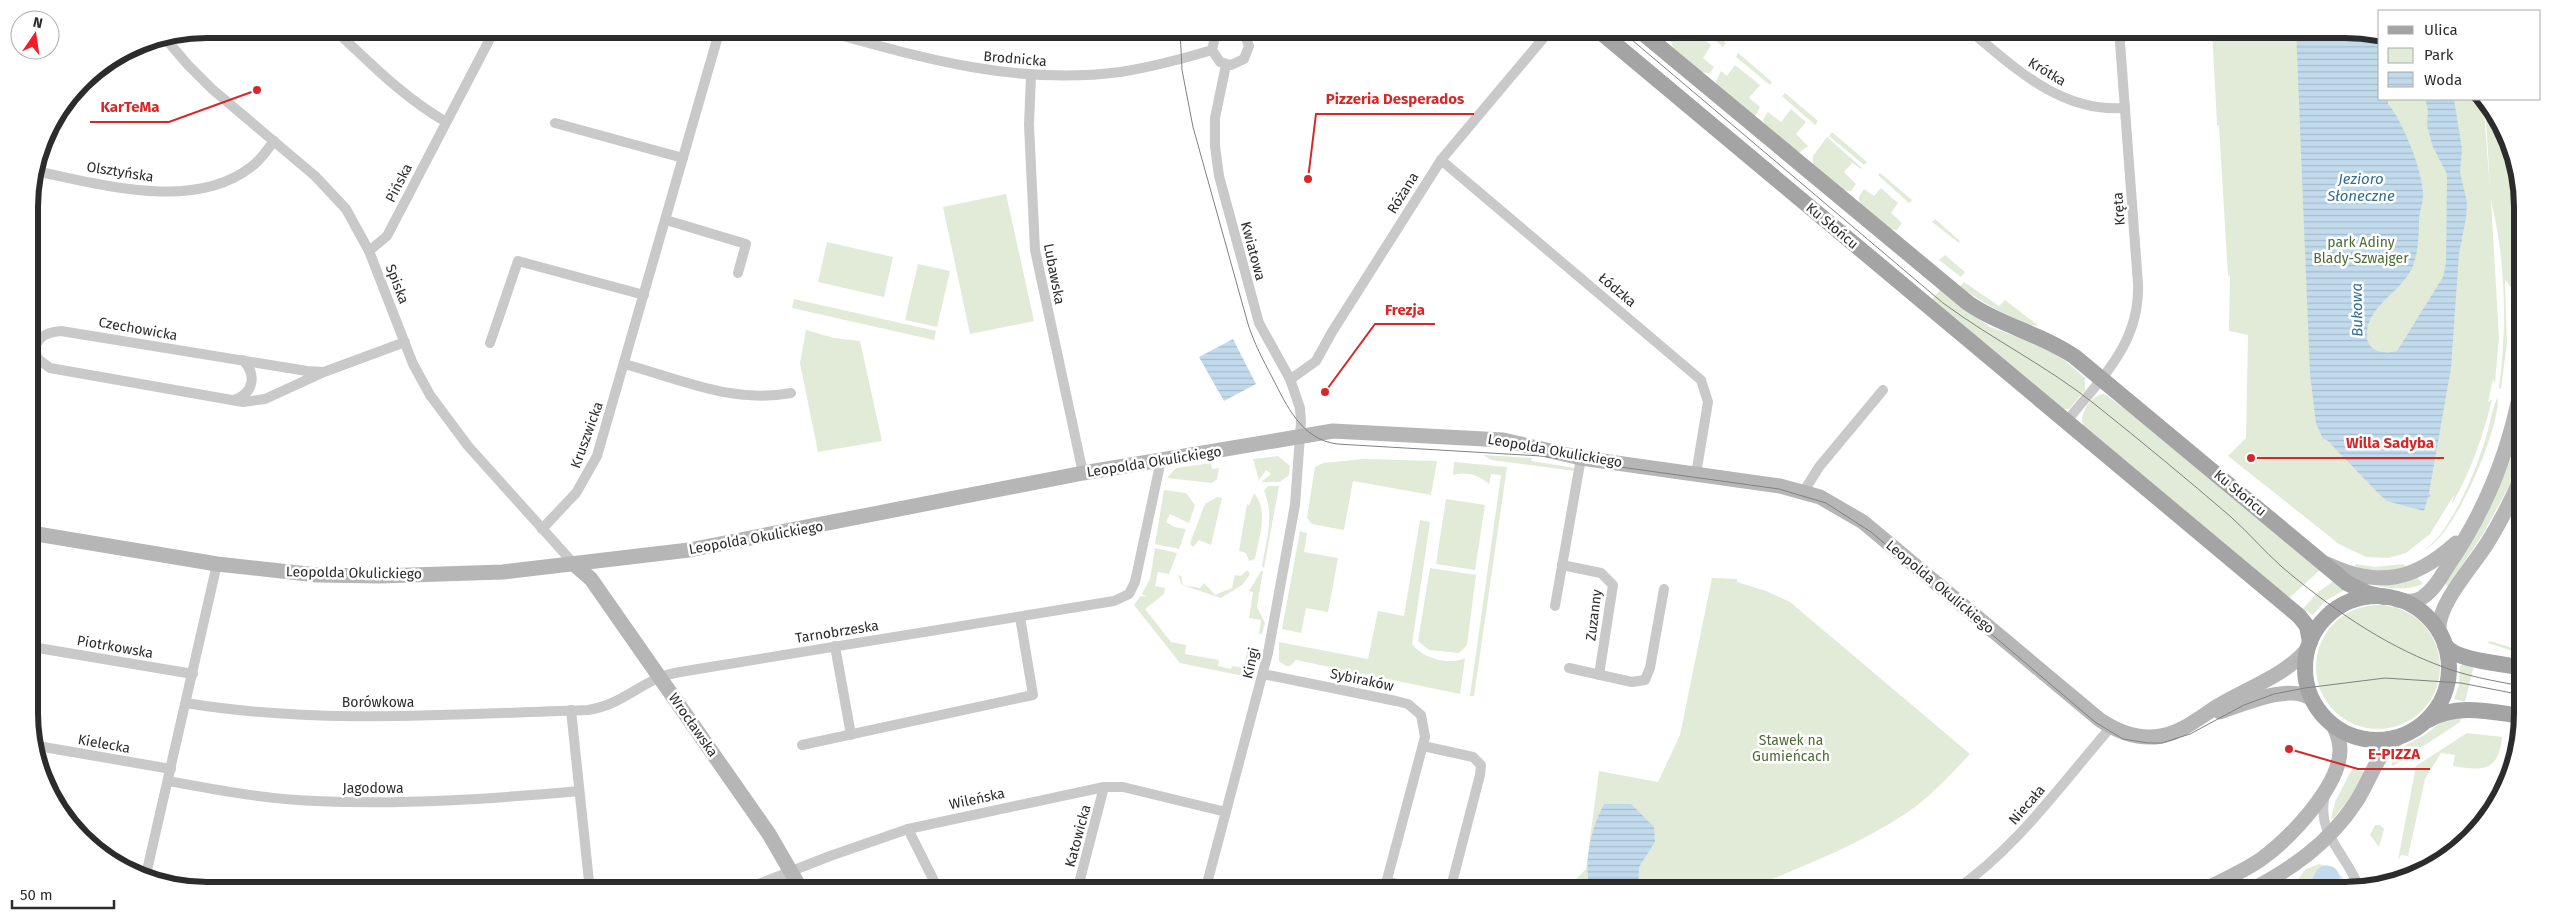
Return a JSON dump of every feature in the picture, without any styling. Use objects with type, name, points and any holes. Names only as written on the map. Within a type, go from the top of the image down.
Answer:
[{"type":"main road","name":"Ku Słońcu","points":[[1608,38],[2299,616],[2307,626],[2309,645]]},
{"type":"main road","name":"Ku Słońcu","points":[[1649,38],[1968,303],[1994,320],[2063,348],[2354,588],[2391,598]]},
{"type":"main road","points":[[2514,666],[2450,652],[2442,638],[2421,612],[2391,598],[2362,598],[2341,606],[2323,620],[2309,645],[2305,675],[2313,700],[2332,725],[2348,734],[2365,739],[2383,740],[2401,736],[2443,712],[2462,709],[2514,715]]},
{"type":"main road","points":[[2424,722],[2439,705],[2447,684],[2449,662],[2442,638]]},
{"type":"street","points":[[343,38],[395,87],[446,122]]},
{"type":"street","name":"Pińska","points":[[369,251],[387,236],[491,38]]},
{"type":"street","name":"Kruszwicka","points":[[542,529],[569,502],[591,468],[602,442],[717,38]]},
{"type":"street","name":"Brodnicka","points":[[851,38],[936,61],[994,72],[1031,75],[1069,76],[1118,72],[1162,64],[1212,50]]},
{"type":"street","points":[[1215,38],[1212,50],[1216,58],[1226,65],[1240,63],[1248,52],[1246,38]]},
{"type":"street","name":"Różana","points":[[1290,379],[1316,361],[1332,332],[1441,160],[1543,38]]},
{"type":"street","name":"Krótka","points":[[1979,38],[2023,74],[2048,91],[2082,103],[2107,108],[2125,108]]},
{"type":"street","name":"Kręta","points":[[2101,378],[2129,339],[2136,322],[2138,304],[2120,38]]},
{"type":"street","name":"Spiska","points":[[169,42],[200,77],[332,192],[356,225],[369,251],[421,380],[440,411],[575,565]]},
{"type":"street","name":"Kwiatowa","points":[[1226,65],[1215,118],[1218,176],[1259,323],[1290,379],[1300,408],[1300,437]]},
{"type":"street","name":"Lubawska","points":[[1031,75],[1029,125],[1035,250],[1083,473]]},
{"type":"street","points":[[555,123],[683,158]]},
{"type":"street","name":"Olsztyńska","points":[[41,172],[136,190],[190,189],[218,184],[243,173],[253,166],[274,142]]},
{"type":"street","name":"Łódzka","points":[[1441,160],[1701,380],[1708,402],[1696,474]]},
{"type":"street","points":[[666,220],[746,244],[738,273]]},
{"type":"street","points":[[490,343],[518,260],[644,295]]},
{"type":"street","name":"Czechowicka","points":[[38,339],[44,335],[61,331],[307,371],[324,372]]},
{"type":"street","name":"Czechowicka","points":[[38,359],[50,368],[233,400],[255,401],[265,399],[324,372],[405,342]]},
{"type":"street","points":[[233,400],[246,394],[252,381],[249,367],[243,360]]},
{"type":"street","points":[[624,364],[738,396],[766,398],[791,394]]},
{"type":"street","points":[[2066,422],[2101,378]]},
{"type":"street","points":[[1804,491],[1818,467],[1883,390]]},
{"type":"street","points":[[2391,598],[2418,600],[2431,590],[2473,525],[2492,487],[2505,454],[2514,417]]},
{"type":"street","name":"Leopolda Okulickiego","points":[[38,535],[217,564],[348,576],[463,574],[575,565],[670,553],[755,539],[1083,473],[1346,430],[1470,437],[1512,442],[1581,458],[1804,491],[1833,503],[1863,522],[2073,698],[2111,727],[2134,736],[2154,737],[2176,732],[2292,662],[2309,645]]},
{"type":"street","name":"Kingi","points":[[1207,882],[1263,674],[1296,505],[1300,437]]},
{"type":"street","points":[[1555,606],[1581,458]]},
{"type":"street","name":"Tarnobrzeska","points":[[660,677],[712,666],[1103,604],[1128,594],[1138,571],[1161,460]]},
{"type":"street","points":[[2442,638],[2439,621],[2447,604],[2488,542],[2514,492]]},
{"type":"street","points":[[2320,560],[2339,570],[2359,576],[2381,579],[2398,578],[2436,560],[2473,525]]},
{"type":"street","points":[[147,872],[217,564]]},
{"type":"street","name":"Wrocławska","points":[[575,565],[590,579],[660,677],[754,813],[797,882]]},
{"type":"street","name":"Zuzanny","points":[[1562,565],[1601,573],[1613,585],[1599,675]]},
{"type":"street","points":[[1569,668],[1632,682],[1640,683],[1645,680],[1650,668],[1664,589]]},
{"type":"street","points":[[802,745],[1033,695],[1020,617]]},
{"type":"street","points":[[835,646],[851,735]]},
{"type":"street","name":"Piotrkowska","points":[[38,648],[193,674]]},
{"type":"street","name":"Sybiraków","points":[[1263,674],[1408,704],[1416,709],[1424,722],[1426,730],[1423,746],[1386,882]]},
{"type":"street","name":"Borówkowa","points":[[186,703],[232,710],[346,716],[572,710],[609,705],[660,677]]},
{"type":"street","name":"Leopolda Okulickiego","points":[[2195,721],[2285,694],[2301,694],[2313,700]]},
{"type":"street","points":[[572,710],[589,882]]},
{"type":"street","points":[[2219,882],[2252,865],[2278,846],[2308,814],[2327,787],[2337,766],[2340,752],[2338,735],[2332,725]]},
{"type":"street","name":"Niecała","points":[[1967,882],[2016,838],[2111,727]]},
{"type":"street","points":[[2266,882],[2284,873],[2310,855],[2329,836],[2358,800],[2383,752],[2401,736]]},
{"type":"street","points":[[1423,746],[1473,757],[1481,765],[1452,882]]},
{"type":"street","name":"Kielecka","points":[[41,748],[171,769]]},
{"type":"street","name":"Jagodowa","points":[[168,781],[263,797],[337,802],[494,799],[580,791]]},
{"type":"street","name":"Wileńska","points":[[766,882],[908,829],[1104,787],[1123,787],[1226,812]]},
{"type":"street","name":"Katowicka","points":[[1079,882],[1104,787]]},
{"type":"street","points":[[2327,787],[2322,813],[2329,836],[2353,872],[2357,882]]},
{"type":"street","points":[[908,829],[934,882]]},
{"type":"green space","points":[[1673,38],[1702,38],[1711,45],[1703,58],[1714,67],[1710,73],[1691,67],[1685,62],[1675,51],[1671,40]]},
{"type":"green space","points":[[1712,38],[1720,38],[1726,43],[1723,47]]},
{"type":"green space","name":"park Adiny Blady-Szwajger","points":[[2212,38],[2367,39],[2378,41],[2378,100],[2476,100],[2484,112],[2490,189],[2486,114],[2505,152],[2512,184],[2514,207],[2514,291],[2505,280],[2507,343],[2501,389],[2499,388],[2502,365],[2504,294],[2500,247],[2491,201],[2499,338],[2495,383],[2493,379],[2488,402],[2492,400],[2476,453],[2452,504],[2454,495],[2430,534],[2406,553],[2388,558],[2366,557],[2339,544],[2228,456],[2246,438],[2248,335],[2229,331],[2230,276],[2228,275],[2219,126],[2217,125]]},
{"type":"green space","points":[[1738,53],[1772,82],[1770,85],[1736,57]]},
{"type":"green space","points":[[1735,65],[1760,85],[1749,98],[1760,107],[1756,115],[1752,116],[1717,87],[1716,81],[1721,71],[1727,76]]},
{"type":"green space","points":[[1785,93],[1818,121],[1815,125],[1782,96]]},
{"type":"green space","points":[[1791,109],[1806,122],[1796,134],[1808,146],[1800,152],[1795,152],[1765,125],[1763,120],[1768,112],[1781,122]]},
{"type":"green space","points":[[1832,132],[1867,162],[1864,165],[1829,136]]},
{"type":"green space","points":[[1827,137],[1862,168],[1852,163],[1844,172],[1856,184],[1851,191],[1841,190],[1813,167],[1813,156]]},
{"type":"green space","points":[[1880,173],[1912,200],[1909,203],[1878,175]]},
{"type":"green space","points":[[1881,188],[1898,203],[1891,213],[1902,223],[1897,230],[1880,224],[1869,215],[1859,199],[1864,189],[1874,196]]},
{"type":"green space","points":[[1006,194],[1034,321],[970,334],[943,207]]},
{"type":"green space","points":[[1935,219],[1960,241],[1959,243],[1932,222]]},
{"type":"green space","points":[[827,242],[893,257],[884,297],[818,282]]},
{"type":"green space","points":[[1945,255],[1965,272],[1961,277],[1939,260]]},
{"type":"green space","points":[[918,264],[950,271],[937,327],[905,320]]},
{"type":"green space","points":[[1964,282],[1999,306],[2005,300],[2039,326],[2010,317],[1987,304],[1960,287]]},
{"type":"green space","points":[[1940,290],[1990,327],[2044,347],[2064,360],[2085,378],[2085,390],[2069,409],[2063,409],[1931,301]]},
{"type":"green space","points":[[794,299],[936,331],[934,340],[792,308]]},
{"type":"green space","points":[[806,330],[834,338],[860,341],[882,441],[818,452],[800,363]]},
{"type":"green space","points":[[2104,394],[2131,413],[2320,570],[2289,598],[2084,427],[2082,417],[2087,406],[2095,397]]},
{"type":"green space","points":[[2498,397],[2497,412],[2484,456],[2462,504],[2449,525],[2436,541],[2424,550],[2444,530],[2462,499],[2482,450]]},
{"type":"green space","points":[[2514,449],[2514,474],[2511,482],[2483,534],[2448,586],[2444,583],[2468,546],[2498,489]]},
{"type":"green space","points":[[1483,455],[1532,458],[1531,461],[1575,468],[1575,471],[1491,460]]},
{"type":"green space","points":[[1278,456],[1290,466],[1289,475],[1280,482],[1261,482],[1271,474],[1266,470],[1259,480],[1253,459]]},
{"type":"green space","points":[[1365,459],[1437,461],[1431,495],[1353,481],[1344,530],[1312,524],[1307,518],[1315,467],[1323,463]]},
{"type":"green space","points":[[1454,462],[1507,467],[1474,696],[1470,696],[1501,475],[1491,474],[1489,484],[1481,478],[1472,475],[1463,473],[1453,475]]},
{"type":"green space","points":[[1211,463],[1212,469],[1219,468],[1217,479],[1212,483],[1167,478],[1176,468]]},
{"type":"green space","points":[[1268,486],[1279,486],[1264,568],[1262,566],[1269,510],[1264,491]]},
{"type":"green space","points":[[1164,490],[1186,493],[1195,505],[1189,523],[1170,514],[1166,522],[1174,527],[1186,529],[1179,549],[1155,544]]},
{"type":"green space","points":[[1254,493],[1259,500],[1262,524],[1255,559],[1249,561],[1246,553],[1239,551],[1247,504],[1249,506]]},
{"type":"green space","points":[[1217,497],[1222,498],[1211,545],[1199,540],[1193,547],[1190,543],[1205,504]]},
{"type":"green space","points":[[1446,499],[1485,505],[1475,570],[1436,564]]},
{"type":"green space","points":[[1420,520],[1430,522],[1412,644],[1422,653],[1436,659],[1451,661],[1465,658],[1460,694],[1296,660],[1290,666],[1286,666],[1279,661],[1279,642],[1368,659],[1378,611],[1404,616]]},
{"type":"green space","points":[[1300,531],[1307,533],[1304,552],[1338,558],[1328,612],[1306,608],[1301,633],[1282,629]]},
{"type":"green space","points":[[1155,548],[1177,553],[1169,574],[1158,572],[1155,586],[1165,588],[1164,594],[1145,609],[1171,642],[1186,645],[1185,654],[1219,660],[1218,666],[1231,669],[1232,666],[1244,668],[1248,646],[1259,648],[1253,678],[1180,663],[1134,605],[1141,596],[1146,597],[1142,594],[1150,579]]},
{"type":"green space","points":[[2356,564],[2375,567],[2403,564],[2407,568],[2394,572],[2359,568],[2355,566]]},
{"type":"green space","points":[[1430,568],[1476,575],[1467,645],[1459,653],[1429,650],[1418,641]]},
{"type":"green space","points":[[1247,570],[1250,574],[1242,585],[1221,598],[1182,585],[1178,575],[1181,576],[1183,585],[1200,588],[1204,583],[1215,595],[1232,588],[1235,575],[1241,576]]},
{"type":"green space","points":[[1261,571],[1263,571],[1257,607],[1265,623],[1262,634],[1259,634],[1261,620],[1249,618],[1253,592],[1249,591]]},
{"type":"green space","points":[[2416,576],[2423,584],[2407,588],[2378,586],[2353,577]]},
{"type":"green space","name":"Stawek na Gumieńcach","points":[[1712,578],[1737,579],[1737,582],[1766,591],[1790,602],[1970,754],[1930,795],[1896,820],[1835,852],[1765,882],[1573,882],[1586,869],[1599,771],[1658,782],[1680,735]]},
{"type":"green space","points":[[2334,581],[2343,591],[2325,601],[2313,615],[2303,609],[2318,592]]},
{"type":"green space","points":[[2378,605],[2402,610],[2422,623],[2435,643],[2440,667],[2435,691],[2422,711],[2402,724],[2378,729],[2354,724],[2334,711],[2321,691],[2316,667],[2321,643],[2334,623],[2354,610]]},
{"type":"green space","points":[[2490,641],[2514,648],[2514,651],[2488,643]]},
{"type":"green space","points":[[2463,664],[2474,665],[2465,702],[2454,699],[2459,685],[2460,666]]},
{"type":"green space","points":[[2461,717],[2460,722],[2393,766],[2391,765],[2396,755],[2404,746],[2426,734],[2444,720]]},
{"type":"green space","points":[[2467,733],[2502,737],[2497,757],[2493,763],[2487,766],[2472,768],[2453,766],[2455,755],[2441,753],[2425,779],[2408,856],[2401,855],[2398,860],[2416,766]]},
{"type":"green space","points":[[2352,769],[2365,772],[2350,798],[2333,819],[2331,818],[2335,802]]},
{"type":"green space","points":[[2375,825],[2380,825],[2384,829],[2379,847],[2370,835]]},
{"type":"green space","points":[[2319,864],[2335,868],[2346,882],[2296,882],[2306,869]]},
{"type":"water","name":"Jezioro Słoneczne","points":[[2296,38],[2367,39],[2378,41],[2378,100],[2388,100],[2388,104],[2406,134],[2420,173],[2423,198],[2419,218],[2418,246],[2411,270],[2400,285],[2379,306],[2369,322],[2367,331],[2368,343],[2376,350],[2381,352],[2397,351],[2443,277],[2446,263],[2447,174],[2433,147],[2427,126],[2428,111],[2425,100],[2454,100],[2462,149],[2460,172],[2467,202],[2459,254],[2451,368],[2429,493],[2431,496],[2428,497],[2424,511],[2387,501],[2327,440],[2323,439],[2316,423],[2310,374]]},
{"type":"water","points":[[1233,339],[1256,384],[1224,401],[1199,357]]},
{"type":"water","points":[[1604,804],[1631,804],[1654,827],[1655,842],[1639,867],[1638,882],[1588,882],[1588,857],[1592,835]]},
{"type":"waterway","name":"Bukowa","points":[[2325,882],[2327,878]]},
{"type":"tram line","points":[[1180,38],[1182,70],[1193,127],[1250,331],[1290,410],[1305,428],[1314,436],[1324,441],[1337,444],[1541,456],[1779,489],[1826,503],[1871,532],[2095,722],[2123,739],[2162,743],[2190,734],[2244,705],[2274,694],[2305,688],[2385,678],[2461,683],[2514,693]]},
{"type":"tram line","points":[[1630,38],[1943,303],[2060,379],[2097,406],[2231,517],[2282,567],[2337,610],[2396,646],[2438,665],[2469,675],[2514,684]]},
{"type":"place","name":"KarTeMa","points":[[257,90]]},
{"type":"place","name":"Pizzeria Desperados","points":[[1308,179]]},
{"type":"place","name":"Frezja","points":[[1325,392]]},
{"type":"place","name":"Willa Sadyba","points":[[2251,458]]},
{"type":"place","name":"E-PIZZA","points":[[2289,749]]}]
